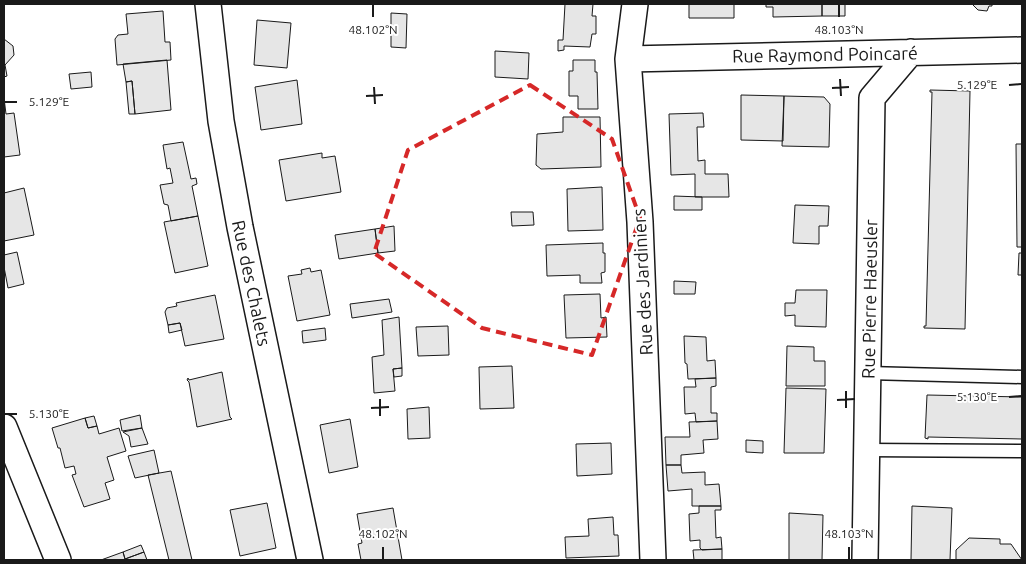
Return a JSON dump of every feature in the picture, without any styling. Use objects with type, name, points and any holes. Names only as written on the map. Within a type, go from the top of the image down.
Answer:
[{"type":"street","name":"Rue des Chalets","points":[[208,4],[221,121],[240,227],[310,560]]},
{"type":"street","name":"Rue des Jardiniers","points":[[635,4],[628,59],[640,222],[653,560]]},
{"type":"street","name":"Rue Raymond Poincaré","points":[[628,59],[1022,50]]},
{"type":"street","name":"Rue Pierre Haeusler","points":[[865,560],[872,98],[911,52]]},
{"type":"street","points":[[4,427],[58,560]]},
{"type":"lane","points":[[868,373],[1022,376]]},
{"type":"lane","points":[[866,450],[1022,451]]},
{"type":"highlighted area","points":[[530,85],[612,139],[640,218],[592,355],[482,328],[374,253],[408,150]]},
{"type":"building","points":[[565,4],[593,4],[592,16],[596,16],[596,34],[592,34],[590,47],[564,46],[564,50],[558,51],[558,40],[563,40]]},
{"type":"building","points":[[689,4],[734,4],[734,18],[689,18]]},
{"type":"building","points":[[766,4],[822,4],[822,16],[773,17],[773,7],[766,7]]},
{"type":"building","points":[[822,4],[845,4],[845,16],[822,16]]},
{"type":"building","points":[[972,4],[992,4],[992,6],[989,6],[987,11],[978,10]]},
{"type":"building","points":[[163,11],[165,42],[170,42],[171,60],[117,65],[115,39],[118,35],[128,34],[126,14]]},
{"type":"building","points":[[391,13],[407,14],[406,48],[391,47]]},
{"type":"building","points":[[257,20],[291,23],[287,68],[254,65]]},
{"type":"building","points":[[4,39],[13,46],[14,55],[5,65],[7,76],[4,77]]},
{"type":"building","points":[[495,51],[529,53],[528,79],[495,77]]},
{"type":"building","points":[[167,60],[171,110],[135,114],[132,81],[126,82],[123,64]]},
{"type":"building","points":[[573,60],[595,60],[598,109],[578,109],[578,96],[569,96],[569,71],[573,71]]},
{"type":"building","points":[[91,72],[92,87],[71,89],[69,74]]},
{"type":"building","points":[[297,80],[302,124],[261,130],[255,87]]},
{"type":"building","points":[[132,81],[135,114],[129,114],[126,82]]},
{"type":"building","points":[[930,90],[970,91],[965,329],[924,328],[926,326],[932,92]]},
{"type":"building","points":[[741,95],[784,96],[783,141],[741,140]]},
{"type":"building","points":[[784,96],[824,97],[830,104],[829,147],[782,146]]},
{"type":"building","points":[[4,98],[6,114],[14,113],[20,155],[4,157]]},
{"type":"building","points":[[703,113],[704,127],[697,127],[698,161],[705,160],[705,174],[728,174],[729,197],[695,197],[695,174],[671,175],[669,114]]},
{"type":"building","points":[[563,117],[600,117],[601,167],[541,169],[536,165],[537,134],[563,132]]},
{"type":"building","points":[[183,142],[191,179],[196,178],[197,184],[192,186],[198,216],[171,221],[168,205],[164,204],[160,185],[173,183],[170,168],[167,169],[163,145]]},
{"type":"building","points":[[1016,144],[1022,144],[1022,247],[1017,247]]},
{"type":"building","points":[[322,153],[322,158],[335,156],[341,192],[286,201],[279,160]]},
{"type":"building","points":[[602,187],[603,230],[568,231],[567,189]]},
{"type":"building","points":[[24,188],[34,235],[4,241],[4,193]]},
{"type":"building","points":[[674,196],[702,197],[702,210],[674,210]]},
{"type":"building","points":[[795,205],[829,206],[828,226],[819,226],[819,244],[793,243]]},
{"type":"building","points":[[511,212],[533,212],[534,225],[512,226]]},
{"type":"building","points":[[198,216],[208,266],[175,273],[164,222]]},
{"type":"building","points":[[394,226],[395,251],[378,253],[375,229]]},
{"type":"building","points":[[375,229],[378,253],[339,259],[335,235]]},
{"type":"building","points":[[603,243],[605,272],[601,273],[602,283],[580,283],[580,275],[547,276],[546,245]]},
{"type":"building","points":[[17,252],[24,284],[8,288],[4,255]]},
{"type":"building","points":[[1019,253],[1022,253],[1022,275],[1018,275]]},
{"type":"building","points":[[310,268],[311,272],[321,270],[330,315],[297,321],[288,276],[302,274],[301,270]]},
{"type":"building","points":[[674,281],[696,282],[695,294],[674,294]]},
{"type":"building","points":[[796,290],[827,290],[826,327],[795,326],[795,315],[785,316],[785,303],[795,303]]},
{"type":"building","points":[[600,294],[601,318],[606,317],[607,337],[566,338],[564,295]]},
{"type":"building","points":[[215,295],[224,339],[185,346],[180,323],[168,325],[165,312],[167,308],[177,306],[176,303]]},
{"type":"building","points":[[389,299],[392,312],[352,318],[350,304]]},
{"type":"building","points":[[399,317],[402,368],[393,369],[395,391],[374,393],[372,357],[384,355],[382,320]]},
{"type":"building","points":[[180,323],[182,330],[169,333],[168,325]]},
{"type":"building","points":[[448,326],[449,355],[418,356],[416,327]]},
{"type":"building","points":[[325,328],[326,340],[303,343],[302,331]]},
{"type":"building","points":[[684,336],[706,337],[707,361],[715,360],[716,378],[688,379],[687,364],[685,363]]},
{"type":"building","points":[[787,346],[814,347],[814,361],[825,361],[825,386],[786,386]]},
{"type":"building","points":[[512,366],[514,408],[480,409],[479,367]]},
{"type":"building","points":[[402,368],[402,376],[394,377],[393,369]]},
{"type":"building","points":[[222,372],[230,417],[232,419],[197,427],[189,382],[187,380],[188,378],[189,380]]},
{"type":"building","points":[[716,378],[716,386],[711,387],[711,413],[717,413],[717,421],[696,422],[695,413],[685,414],[684,387],[696,387],[695,379]]},
{"type":"building","points":[[786,388],[826,389],[824,453],[784,453]]},
{"type":"building","points":[[927,395],[1022,397],[1022,439],[925,438]]},
{"type":"building","points":[[429,407],[430,438],[408,439],[407,409]]},
{"type":"building","points":[[140,415],[142,428],[122,431],[120,420]]},
{"type":"building","points":[[94,416],[97,426],[88,428],[85,418]]},
{"type":"building","points":[[85,418],[88,428],[97,426],[99,434],[119,428],[126,451],[107,457],[114,480],[105,483],[110,499],[84,507],[72,475],[76,474],[74,466],[65,468],[52,428]]},
{"type":"building","points":[[350,419],[358,467],[329,473],[320,425]]},
{"type":"building","points":[[717,421],[718,439],[703,440],[704,453],[681,455],[681,465],[666,465],[665,437],[690,437],[689,422]]},
{"type":"building","points":[[142,428],[148,444],[131,447],[129,436],[123,432]]},
{"type":"building","points":[[746,440],[763,441],[763,453],[746,452]]},
{"type":"building","points":[[611,443],[612,474],[577,476],[576,444]]},
{"type":"building","points":[[154,450],[159,473],[135,478],[128,456]]},
{"type":"building","points":[[666,465],[681,465],[682,473],[705,472],[705,485],[719,484],[721,506],[692,506],[692,489],[668,491]]},
{"type":"building","points":[[171,471],[192,560],[169,560],[148,475]]},
{"type":"building","points":[[267,503],[276,548],[240,556],[230,510]]},
{"type":"building","points":[[699,506],[721,506],[721,510],[715,510],[716,538],[721,537],[722,549],[702,550],[700,548],[700,540],[690,541],[689,514],[699,513]]},
{"type":"building","points":[[912,506],[952,508],[950,560],[911,560]]},
{"type":"building","points":[[393,508],[402,560],[361,560],[358,544],[362,543],[357,514]]},
{"type":"building","points":[[789,513],[823,515],[822,560],[789,560]]},
{"type":"building","points":[[613,517],[614,535],[618,535],[619,556],[566,558],[565,537],[589,536],[588,519]]},
{"type":"building","points":[[969,538],[1000,539],[1000,544],[1011,544],[1022,560],[956,560],[956,550]]},
{"type":"building","points":[[141,545],[144,552],[125,559],[123,552]]},
{"type":"building","points":[[722,549],[722,560],[694,560],[693,550]]},
{"type":"building","points":[[123,552],[125,559],[144,552],[147,560],[101,560]]}]
